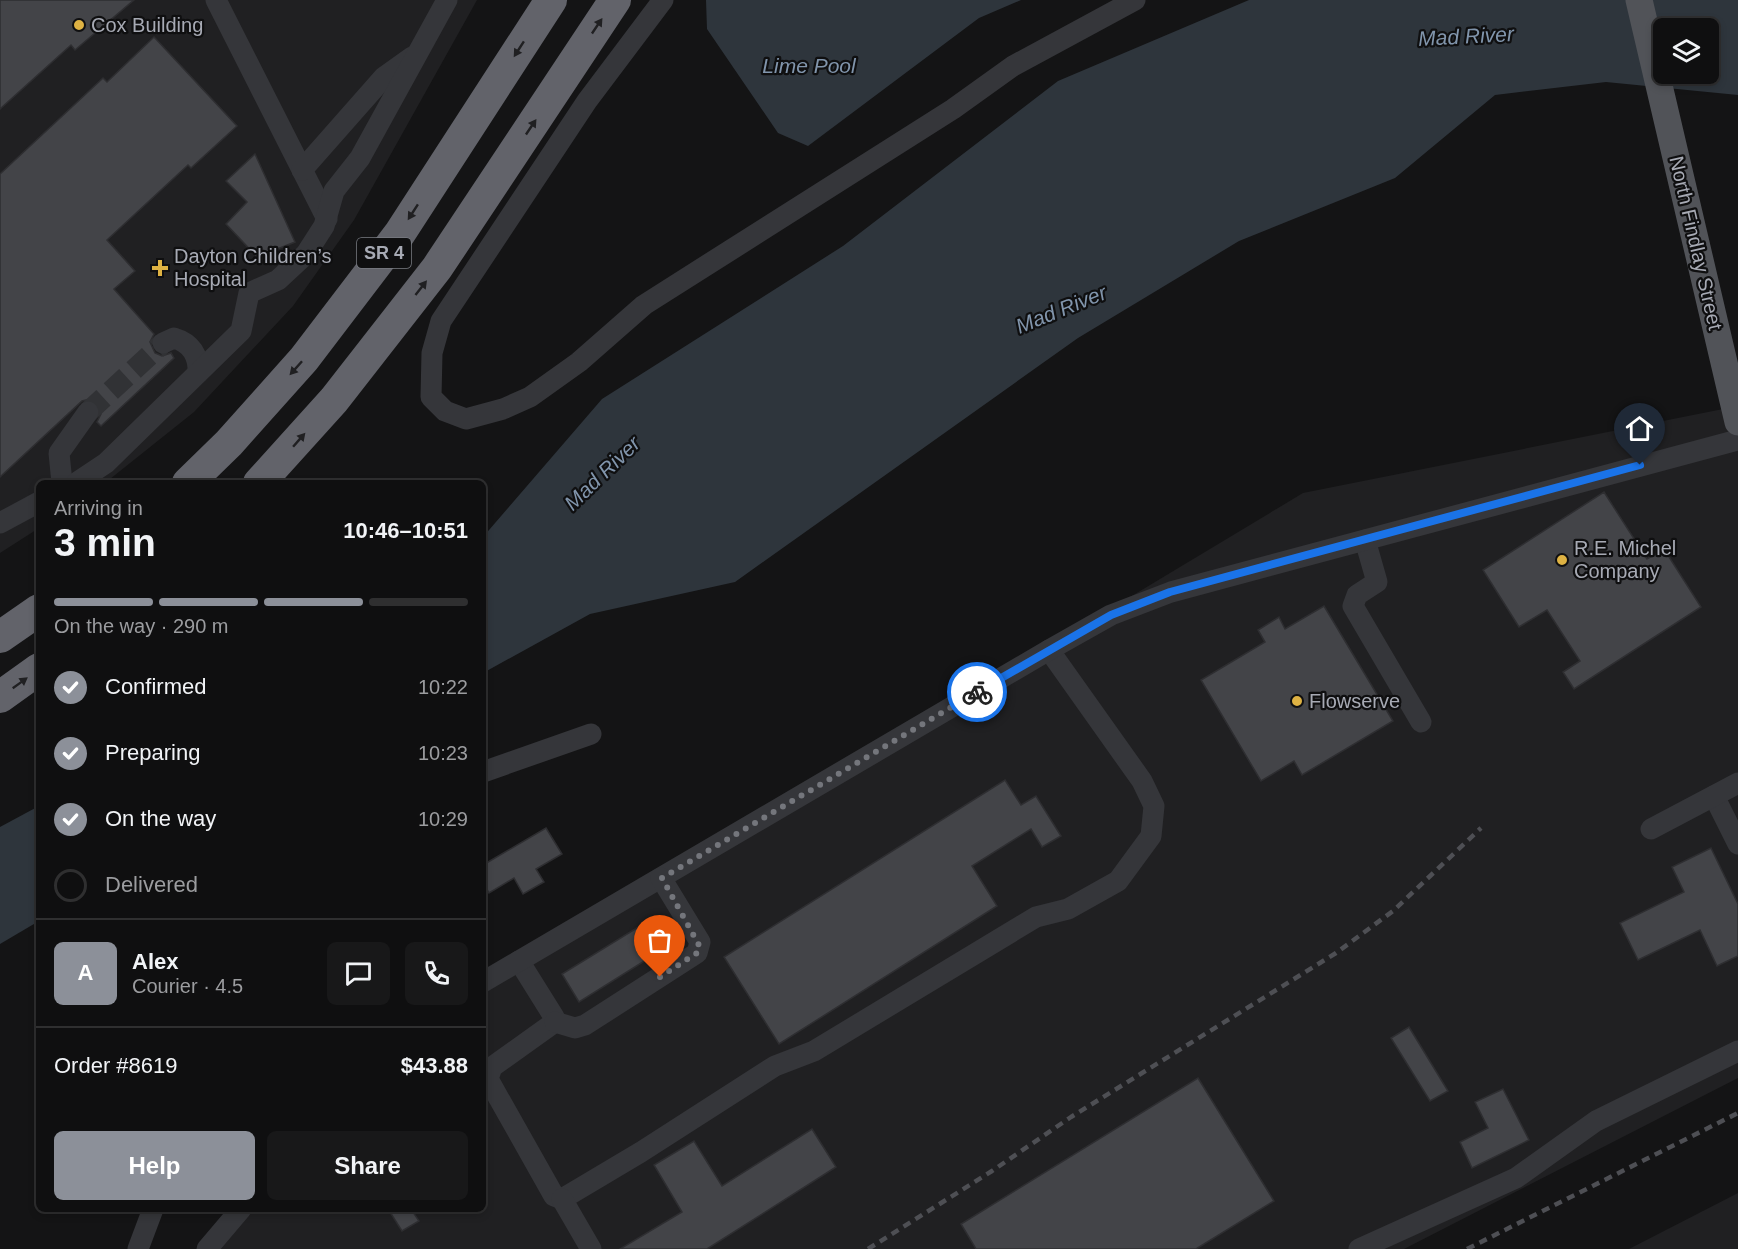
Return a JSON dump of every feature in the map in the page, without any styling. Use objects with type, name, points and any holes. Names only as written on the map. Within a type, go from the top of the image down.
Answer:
[{"type":"highway","name":"SR 4","points":[[191,480],[229,443],[318,341],[400,232],[551,0]]},
{"type":"highway","name":"SR 4","points":[[262,480],[334,400],[437,268],[615,0]]},
{"type":"highway","points":[[0,637],[36,612]]},
{"type":"highway","points":[[0,698],[36,671]]},
{"type":"main road","name":"North Findlay Street","points":[[1640,0],[1738,422]]},
{"type":"street","points":[[216,0],[327,219]]},
{"type":"street","points":[[80,480],[106,463],[241,331],[249,293],[278,280],[306,254],[327,219],[334,191],[360,158],[447,0]]},
{"type":"street","points":[[663,0],[587,101],[441,321],[432,353],[431,397],[455,416],[477,418],[530,397],[571,368],[619,324],[654,299],[953,109],[1013,66],[1135,0]]},
{"type":"street","points":[[302,170],[384,77],[417,53]]},
{"type":"street","points":[[163,343],[174,338],[190,347],[196,354],[198,373]]},
{"type":"street","points":[[62,480],[59,453],[87,412]]},
{"type":"street","points":[[486,980],[1111,615],[1170,592],[1738,440]]},
{"type":"street","points":[[0,523],[36,504]]},
{"type":"street","points":[[1365,540],[1377,582],[1357,595],[1353,606],[1421,722]]},
{"type":"street","points":[[562,1199],[641,1152],[775,1066],[814,1051],[1036,917],[1068,909],[1118,881],[1151,836],[1154,806],[1142,781],[1049,650]]},
{"type":"street","points":[[486,771],[591,734]]},
{"type":"street","points":[[1651,829],[1738,783]]},
{"type":"street","points":[[1714,796],[1738,844]]},
{"type":"street","points":[[555,1022],[575,1028],[585,1025],[697,953],[700,942],[662,878]]},
{"type":"street","points":[[519,961],[555,1017],[555,1022]]},
{"type":"street","points":[[555,1022],[492,1067],[488,1078],[555,1196],[562,1199],[591,1249]]},
{"type":"street","points":[[1359,1249],[1516,1178],[1596,1121],[1738,1052]]},
{"type":"street","points":[[138,1249],[152,1212]]},
{"type":"street","points":[[207,1249],[238,1212]]},
{"type":"shaded area","name":"Dayton Children’s Hospital","points":[[0,0],[477,0],[354,220],[293,306],[194,412],[109,480],[36,480],[36,530],[0,553]]},
{"type":"shaded area","points":[[1738,406],[1738,1078],[1404,1249],[211,1249],[242,1212],[486,1212],[486,984],[1303,493]]},
{"type":"shaded area","points":[[1738,1193],[1738,1249],[1629,1249]]},
{"type":"water","name":"Lime Pool","points":[[706,0],[1021,0],[979,18],[808,146],[778,133],[707,29]]},
{"type":"water","name":"Mad River","points":[[1249,0],[1738,0],[1738,95],[1606,82],[1495,95],[1395,178],[1239,241],[1078,338],[735,582],[590,614],[486,671],[486,534],[602,399],[843,246],[1058,81]]},
{"type":"water","points":[[36,808],[36,923],[0,944],[0,827]]},
{"type":"building","points":[[0,0],[134,0],[75,50],[71,45],[0,109]]},
{"type":"building","name":"Dayton Children’s Hospital","points":[[154,37],[237,126],[191,168],[188,165],[107,240],[135,271],[114,289],[154,334],[150,342],[155,353],[162,356],[171,353],[174,358],[101,426],[97,422],[101,414],[99,406],[90,399],[82,401],[0,477],[0,174],[103,78],[107,82]]},
{"type":"building","points":[[255,154],[295,242],[257,257],[226,224],[247,202],[226,181]]},
{"type":"building","points":[[1604,492],[1647,559],[1664,549],[1701,607],[1574,689],[1563,672],[1580,661],[1547,610],[1519,627],[1483,570]]},
{"type":"building","name":"Flowserve","points":[[1324,606],[1393,721],[1302,775],[1294,761],[1261,781],[1201,680],[1265,642],[1258,630],[1279,617],[1285,629]]},
{"type":"building","points":[[1005,780],[1021,805],[1036,796],[1061,836],[1042,847],[1031,829],[972,866],[997,906],[779,1044],[724,957]]},
{"type":"building","points":[[546,828],[562,854],[536,869],[544,882],[523,894],[514,878],[489,893],[486,888],[486,863]]},
{"type":"building","points":[[1711,848],[1738,904],[1738,956],[1717,966],[1700,930],[1638,960],[1620,923],[1684,892],[1672,867]]},
{"type":"building","points":[[653,918],[670,945],[579,1002],[562,974]]},
{"type":"building","points":[[1409,1027],[1448,1091],[1430,1101],[1391,1038]]},
{"type":"building","points":[[1198,1078],[1274,1201],[1196,1249],[976,1249],[961,1224]]},
{"type":"building","points":[[1503,1089],[1529,1140],[1472,1168],[1460,1142],[1488,1128],[1475,1102]]},
{"type":"building","points":[[812,1129],[836,1167],[707,1249],[620,1249],[682,1212],[654,1165],[694,1141],[722,1186]]},
{"type":"building","points":[[390,1212],[413,1212],[419,1221],[402,1231]]},
{"type":"tunnel","points":[[88,412],[163,343]]},
{"type":"railway","points":[[868,1249],[992,1171],[1071,1117],[1336,953],[1393,911],[1481,828]]},
{"type":"railway","points":[[1467,1249],[1738,1113]]},
{"type":"way so far","points":[[660,977],[697,953],[700,947],[700,942],[662,878],[977,692]]},
{"type":"place","name":"Cox Building","points":[[79,25]]},
{"type":"place","name":"Dayton Children’s Hospital","points":[[160,268]]},
{"type":"place","name":"R.E. Michel Company","points":[[1562,560]]},
{"type":"place","name":"Flowserve","points":[[1297,701]]},
{"type":"route","points":[[977,692],[1111,615],[1170,592],[1640,465]]}]
